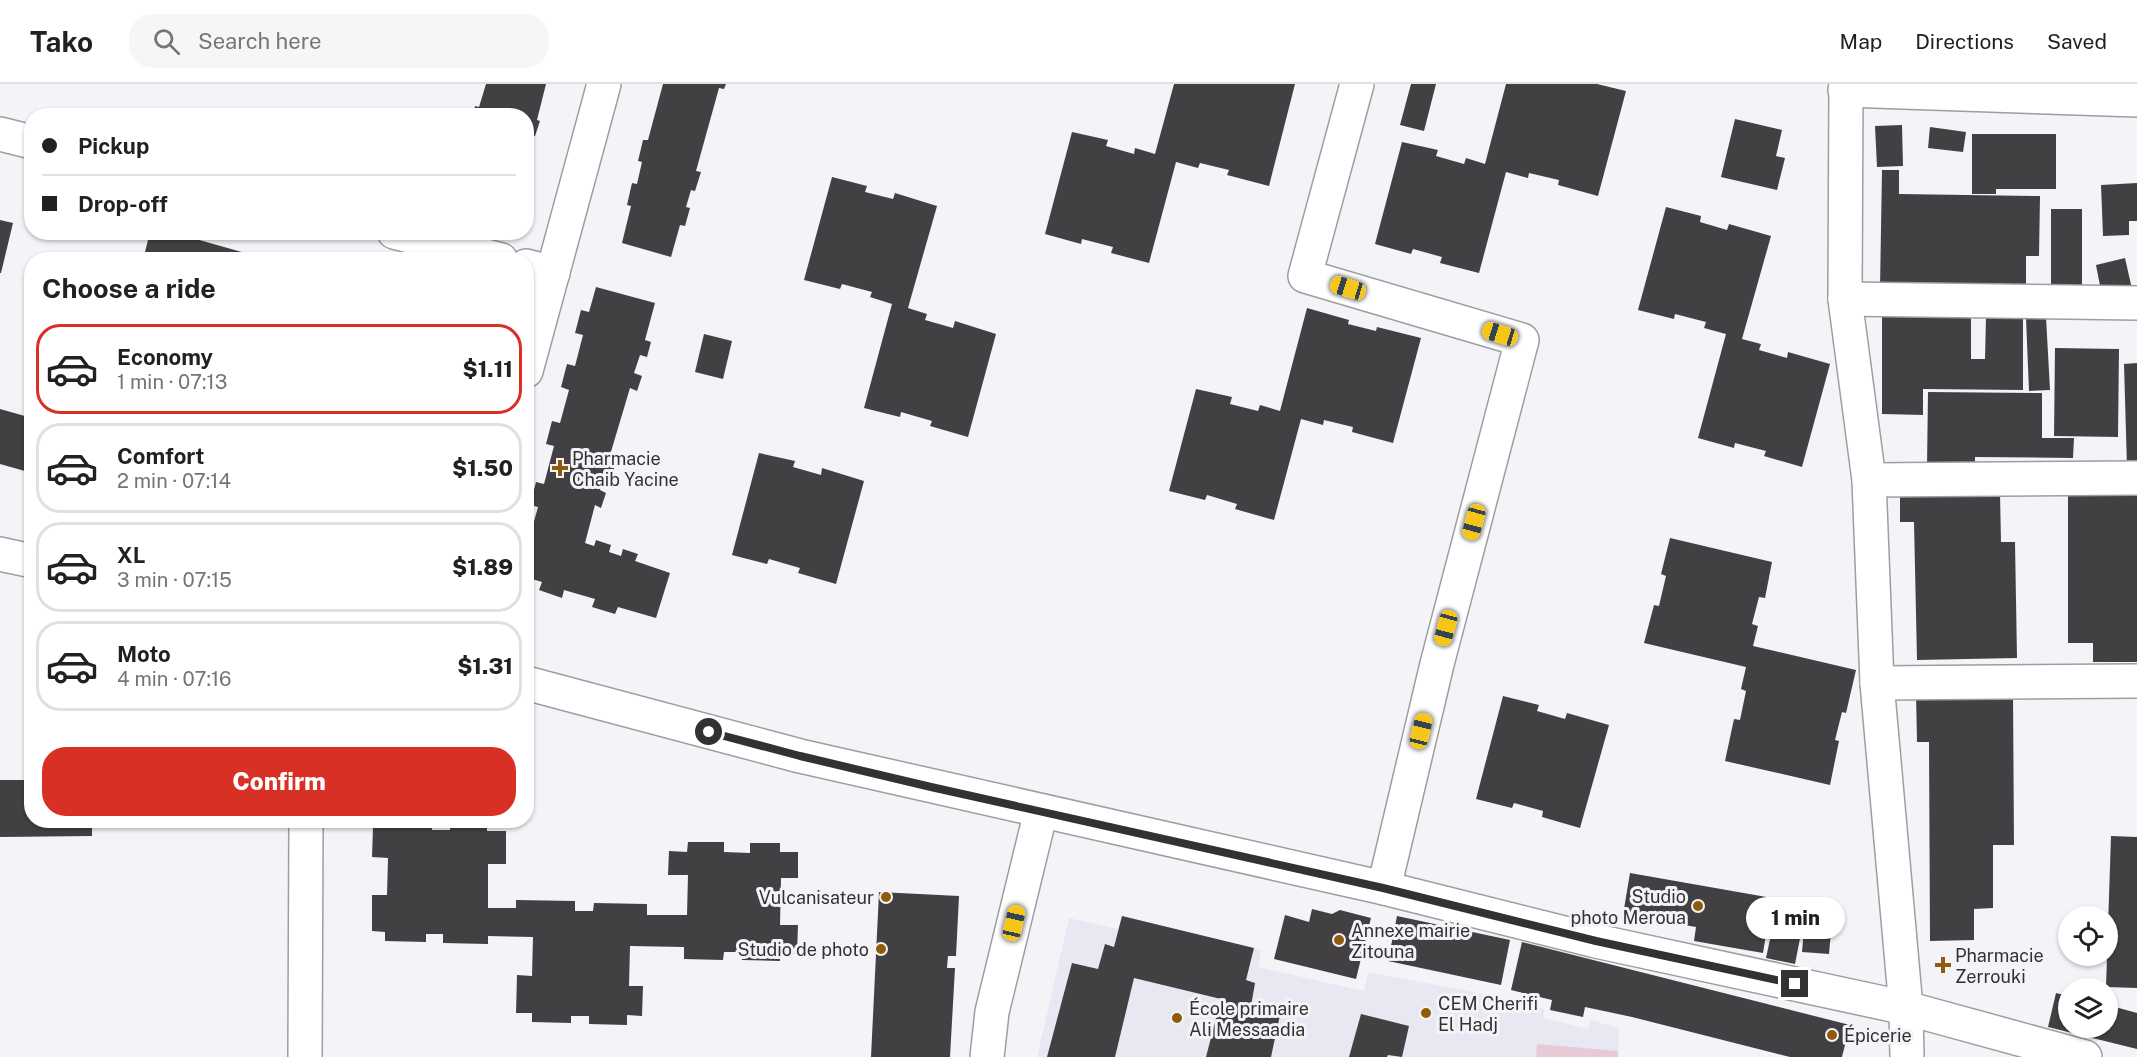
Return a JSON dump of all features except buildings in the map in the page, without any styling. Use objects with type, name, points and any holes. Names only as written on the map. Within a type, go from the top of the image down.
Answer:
[{"type":"street","points":[[534,313],[540,269],[604,84]]},
{"type":"street","points":[[1357,84],[1305,276],[1522,340],[1437,664],[1383,888]]},
{"type":"street","points":[[1907,1057],[1906,1008],[1877,683],[1869,480],[1845,299],[1845,87],[2137,100]]},
{"type":"street","points":[[0,134],[24,140]]},
{"type":"street","points":[[425,240],[470,252]]},
{"type":"street","points":[[1845,299],[2137,303]]},
{"type":"street","points":[[1869,480],[2137,478]]},
{"type":"street","points":[[0,554],[24,559]]},
{"type":"street","points":[[1877,683],[2137,681]]},
{"type":"street","points":[[534,685],[811,759],[1383,888],[1596,941],[1906,1008],[2085,1057]]},
{"type":"street","points":[[987,1057],[992,1012],[1041,811]]},
{"type":"street","points":[[305,1057],[306,828]]},
{"type":"shaded area","name":"École primaire Ali Messaadia","points":[[1122,916],[1261,950],[1258,967],[1364,991],[1368,972],[1505,998],[1544,1009],[1544,1018],[1588,1029],[1590,1020],[1619,1028],[1618,1057],[1037,1057],[1069,918],[1118,929]]},
{"type":"shaded area","points":[[1537,1044],[1618,1051],[1618,1057],[1536,1057]]},
{"type":"place","name":"Pharmacie Chaib Yacine","points":[[560,468]]},
{"type":"place","name":"Vulcanisateur","points":[[886,897]]},
{"type":"place","name":"Studio photo Meroua","points":[[1698,906]]},
{"type":"place","name":"Annexe mairie Zitouna","points":[[1339,940]]},
{"type":"place","name":"Studio de photo","points":[[881,949]]},
{"type":"place","name":"Pharmacie Zerrouki","points":[[1943,965]]},
{"type":"place","name":"CEM Cherifi El Hadj","points":[[1426,1013]]},
{"type":"place","name":"École primaire Ali Messaadia","points":[[1177,1018]]},
{"type":"place","name":"Épicerie","points":[[1832,1035]]},
{"type":"route","points":[[709,732],[931,787],[1383,888],[1596,941],[1795,984]]}]
